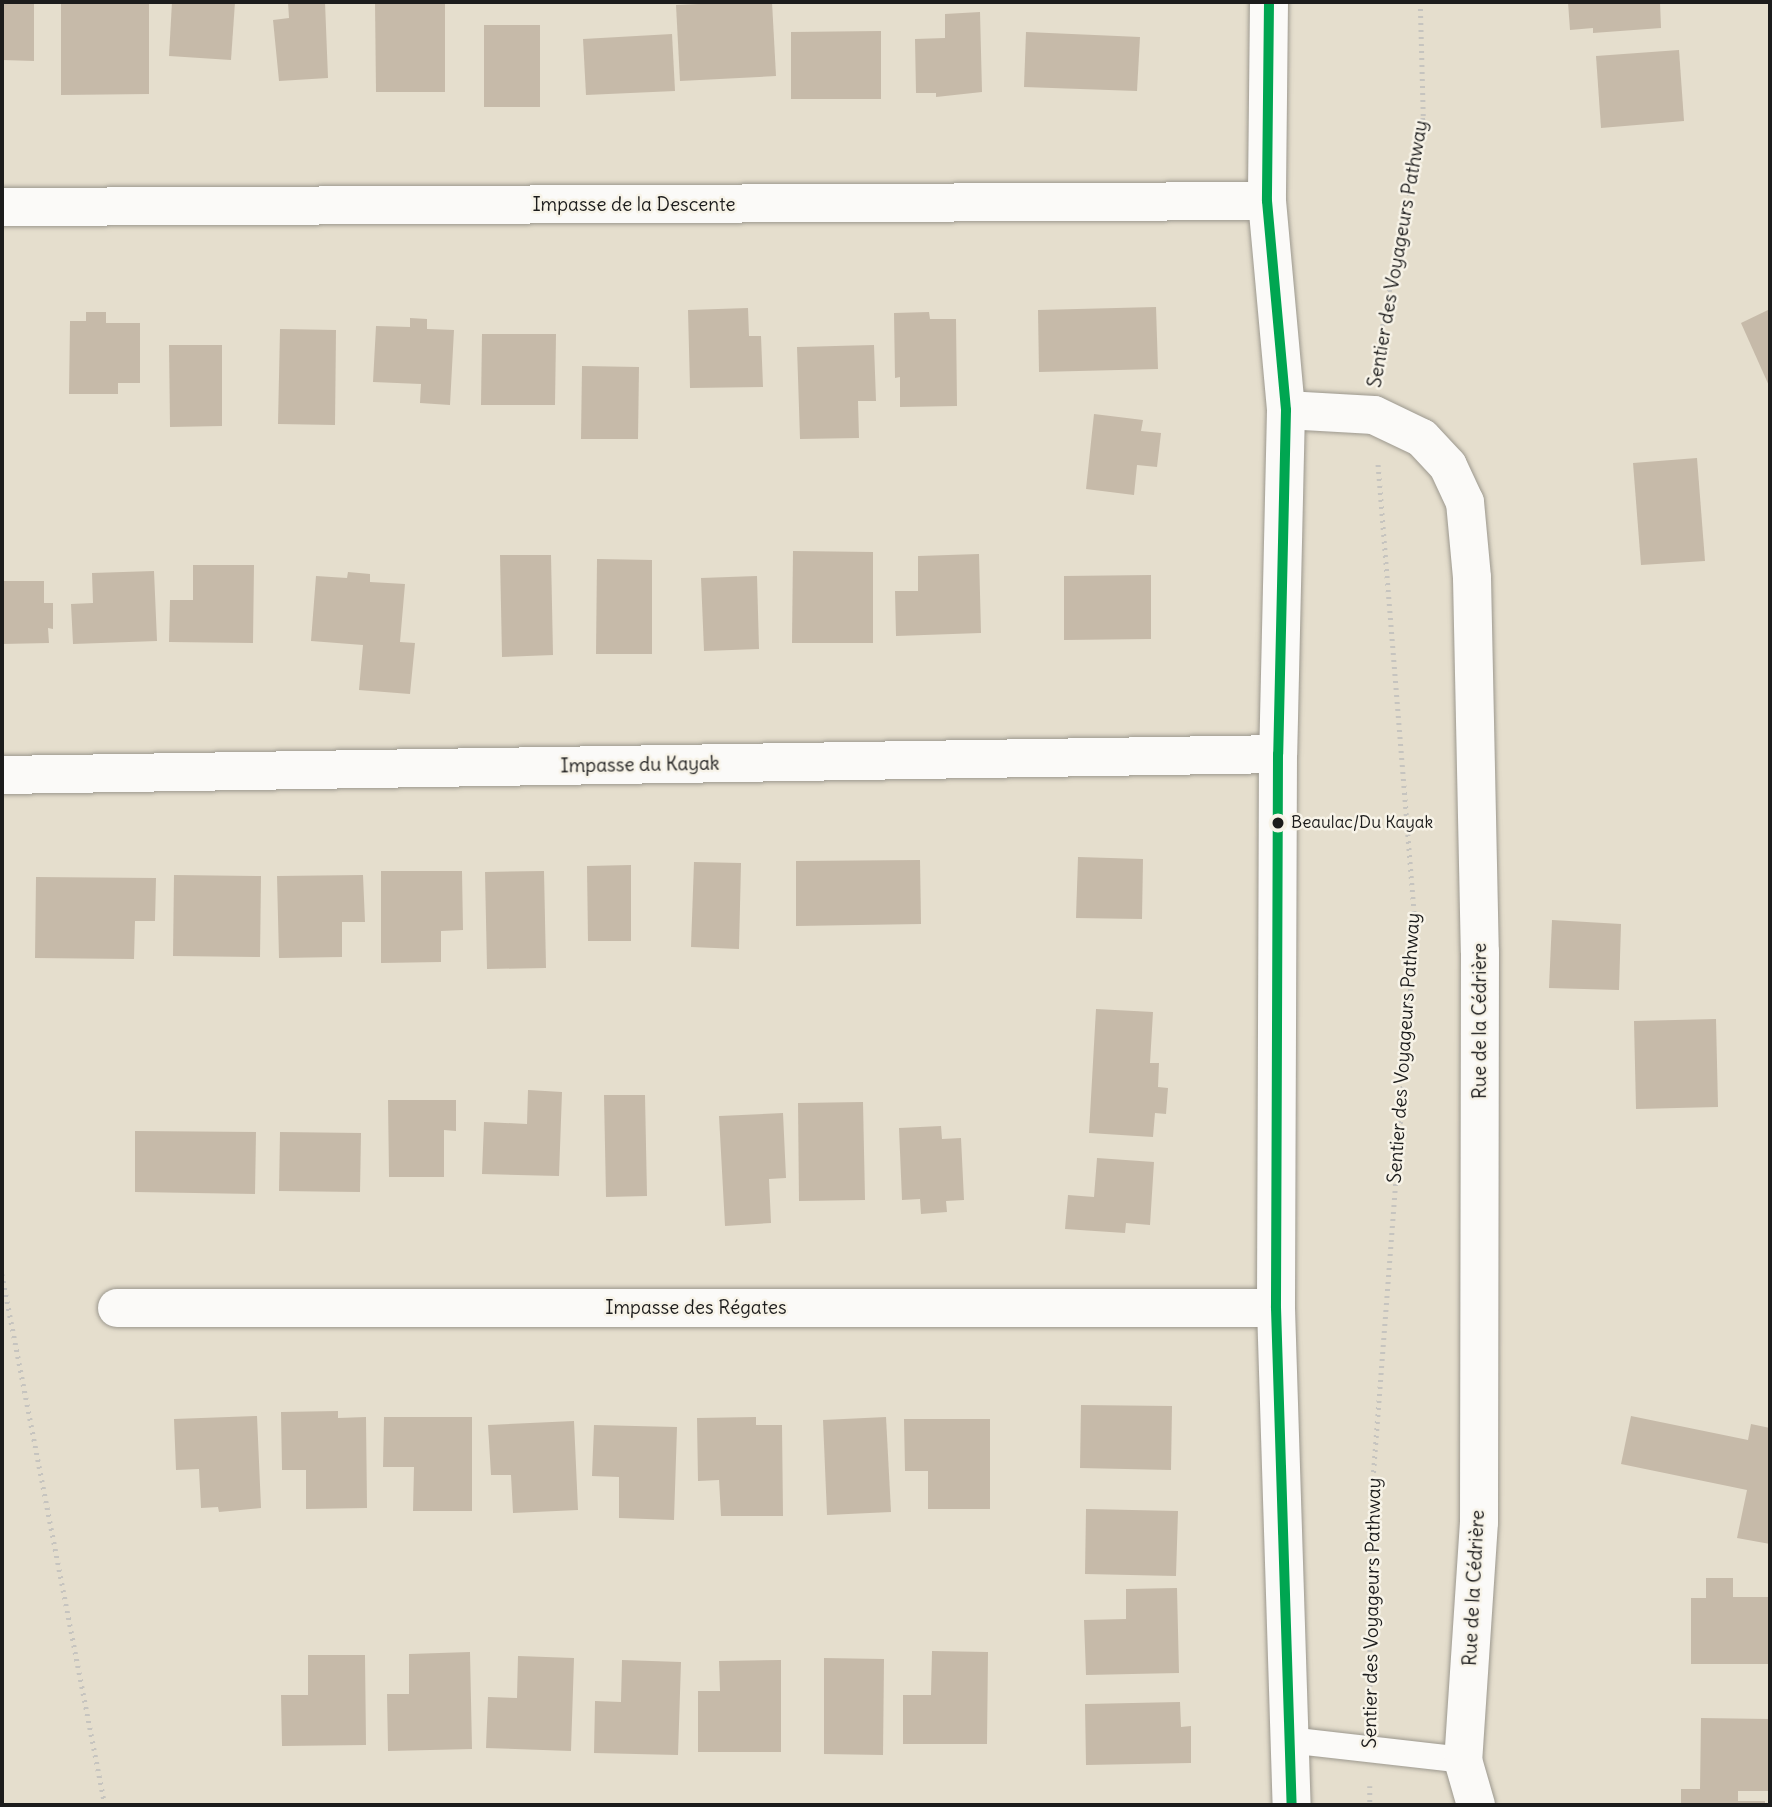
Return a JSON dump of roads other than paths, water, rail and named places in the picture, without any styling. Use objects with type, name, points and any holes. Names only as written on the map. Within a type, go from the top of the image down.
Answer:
[{"type":"street","points":[[1269,2],[1267,201],[1286,410],[1278,754],[1276,1308],[1292,1805]]},
{"type":"street","name":"Impasse de la Descente","points":[[2,207],[1267,201]]},
{"type":"street","name":"Rue de la Cédrière","points":[[1286,410],[1374,415],[1422,438],[1448,466],[1465,502],[1472,578],[1480,952],[1479,1522],[1463,1760],[1476,1805]]},
{"type":"street","name":"Impasse du Kayak","points":[[2,775],[1278,754]]},
{"type":"street","name":"Impasse des Régates","points":[[117,1308],[1276,1308]]},
{"type":"lane","points":[[1288,1740],[1370,1747],[1463,1760]]},
{"type":"place","name":"Beaulac/Du Kayak","points":[[1278,823]]}]
